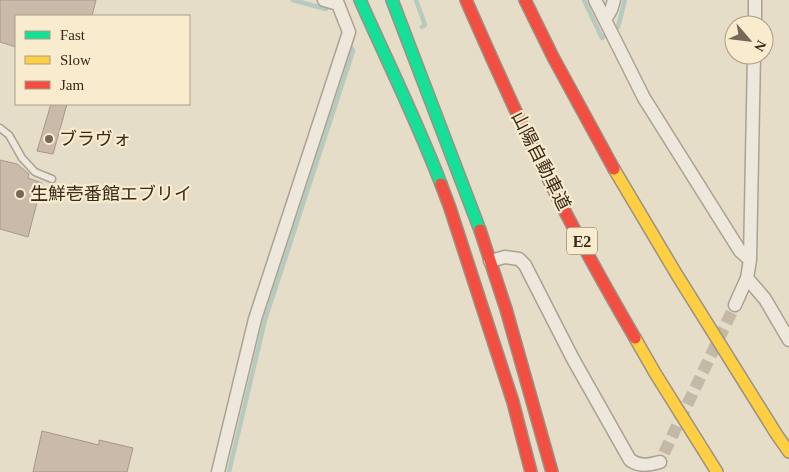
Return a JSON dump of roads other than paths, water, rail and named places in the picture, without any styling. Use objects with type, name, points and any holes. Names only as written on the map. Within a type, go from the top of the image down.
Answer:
[{"type":"main road","points":[[360,0],[404,95],[450,208],[512,402],[531,472]]},
{"type":"main road","points":[[392,0],[461,179],[490,261],[552,472]]},
{"type":"main road","name":"山陽自動車道","points":[[466,0],[496,70],[544,171],[602,281],[655,373],[717,472]]},
{"type":"main road","points":[[525,0],[598,142],[656,243],[789,452]]},
{"type":"street","points":[[218,472],[255,319],[349,32],[338,4],[324,0]]},
{"type":"street","points":[[594,0],[644,98],[740,251],[750,260]]},
{"type":"street","points":[[605,20],[614,0]]},
{"type":"street","points":[[755,0],[755,15]]},
{"type":"street","points":[[735,305],[748,278],[750,260],[754,65]]},
{"type":"street","points":[[490,261],[505,257],[519,259],[525,265],[573,359],[636,472]]},
{"type":"street","points":[[748,278],[765,299],[789,340]]},
{"type":"street","points":[[630,460],[636,465],[646,466],[660,462]]},
{"type":"lane","points":[[0,128],[9,135],[22,158],[35,172],[52,179]]},
{"type":"waterway","points":[[293,0],[326,9]]},
{"type":"waterway","points":[[416,0],[425,25],[422,27]]},
{"type":"waterway","points":[[584,0],[602,38],[606,35]]},
{"type":"waterway","points":[[615,28],[618,27],[625,0]]},
{"type":"waterway","points":[[229,472],[265,320],[353,51],[351,47]]},
{"type":"tunnel","points":[[664,453],[735,305]]},
{"type":"place","name":"ブラヴォ","points":[[49,139]]},
{"type":"place","name":"生鮮壱番館エブリイ","points":[[20,194]]}]
